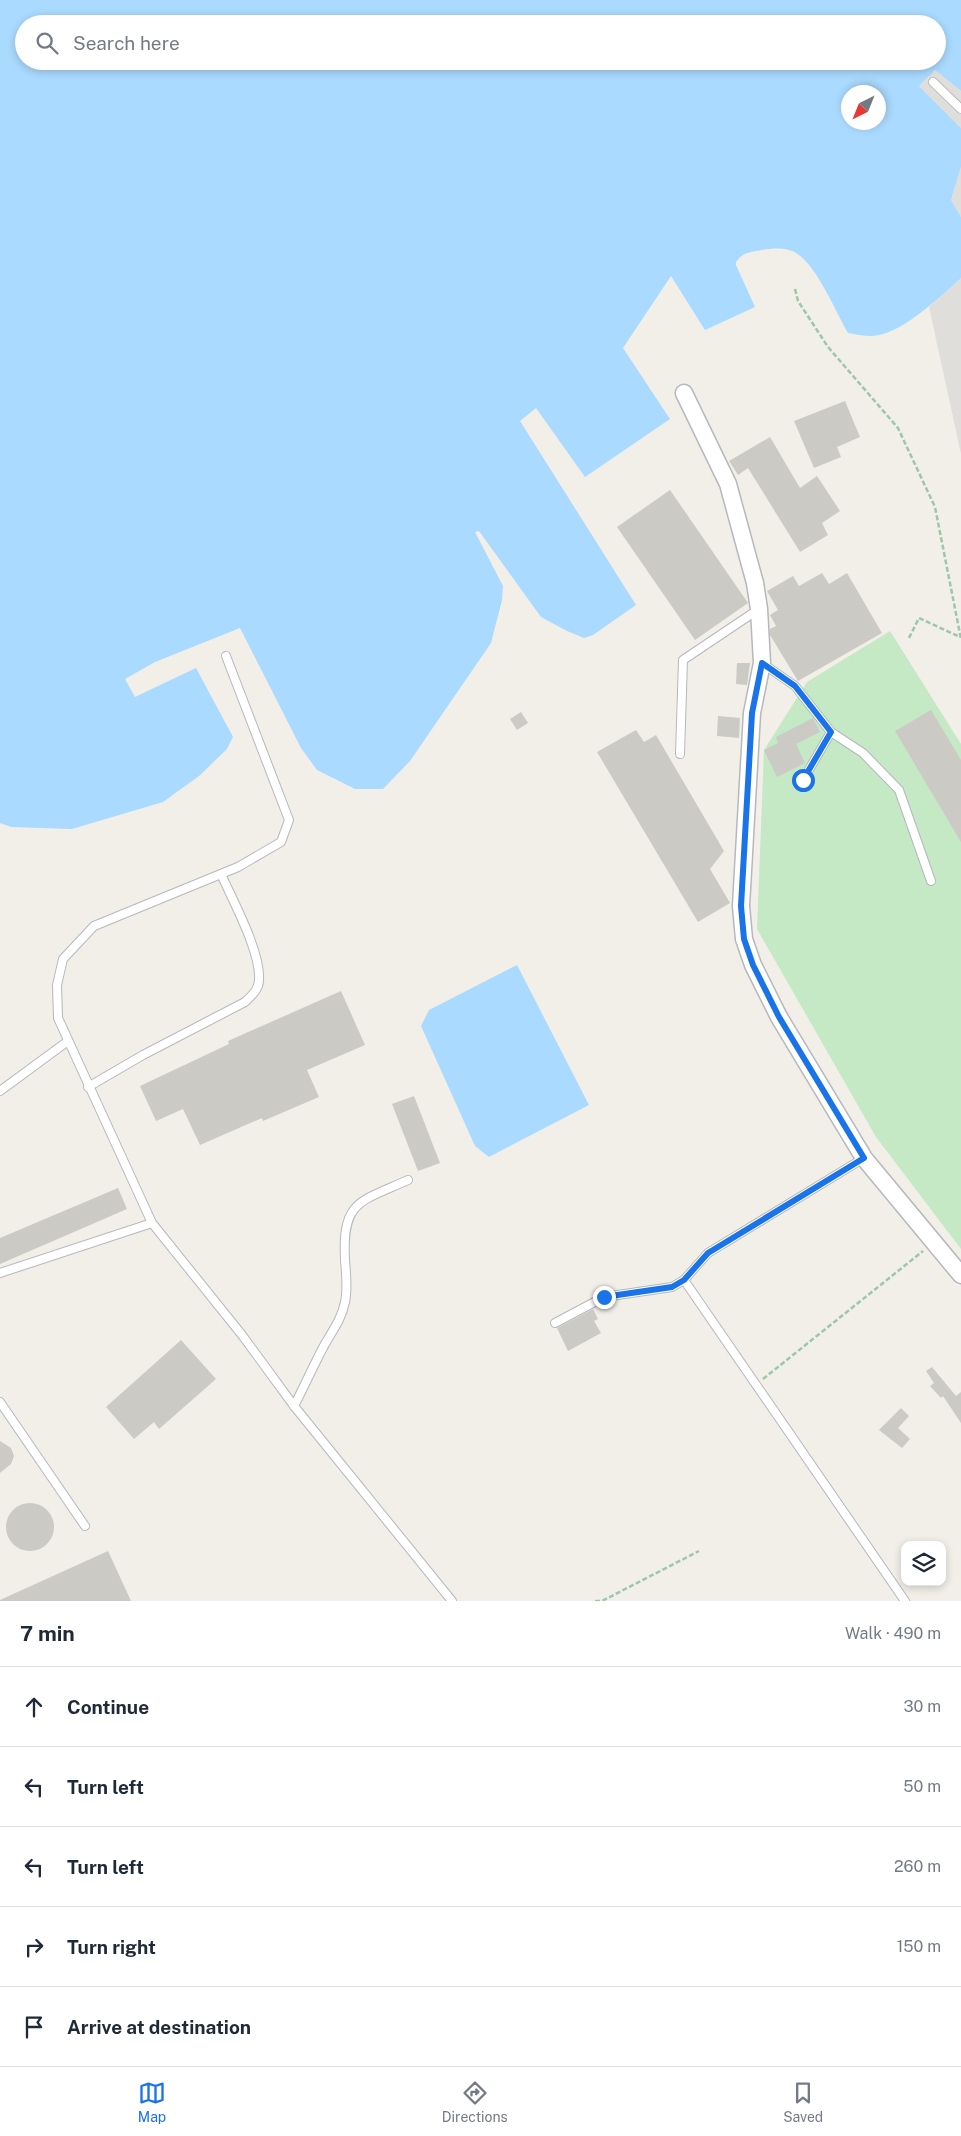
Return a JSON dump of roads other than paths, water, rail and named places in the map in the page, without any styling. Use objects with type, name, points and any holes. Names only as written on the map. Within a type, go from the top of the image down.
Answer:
[{"type":"street","points":[[684,393],[728,484],[755,582],[759,609],[762,663],[752,713],[741,906],[744,939],[753,965],[779,1017],[864,1158],[961,1275]]},
{"type":"lane","points":[[932,82],[961,108]]},
{"type":"lane","points":[[680,754],[683,660],[759,609]]},
{"type":"lane","points":[[226,656],[289,820],[281,842],[238,867],[94,926],[63,959],[58,985],[58,1018],[152,1223],[242,1335],[294,1406],[452,1601]]},
{"type":"lane","points":[[762,663],[795,686],[831,732],[863,753],[899,790],[931,881]]},
{"type":"lane","points":[[803,780],[831,732]]},
{"type":"lane","points":[[88,1087],[143,1055],[245,1002],[254,994],[260,980],[253,946],[221,874]]},
{"type":"lane","points":[[0,1090],[68,1041]]},
{"type":"lane","points":[[555,1323],[604,1297],[672,1287],[684,1280],[708,1253],[864,1158]]},
{"type":"lane","points":[[294,1406],[326,1343],[339,1322],[345,1303],[347,1284],[345,1232],[352,1211],[372,1196],[408,1180]]},
{"type":"lane","points":[[0,1273],[152,1223]]},
{"type":"lane","points":[[684,1280],[905,1601]]},
{"type":"lane","points":[[0,1402],[86,1526]]},
{"type":"water","points":[[0,0],[961,0],[961,91],[935,70],[919,86],[961,128],[961,167],[951,200],[961,217],[961,278],[907,322],[882,334],[871,336],[848,333],[813,270],[799,255],[786,249],[762,250],[741,256],[736,265],[755,307],[705,330],[671,276],[623,348],[670,419],[585,477],[536,408],[520,421],[636,605],[593,635],[584,638],[567,631],[541,617],[479,531],[475,532],[503,586],[502,600],[491,643],[410,761],[383,789],[355,789],[317,770],[301,748],[240,628],[155,662],[125,679],[135,697],[196,668],[233,737],[227,749],[199,776],[163,802],[72,829],[11,827],[0,823]]},
{"type":"water","points":[[517,965],[589,1105],[489,1157],[475,1146],[421,1026],[429,1010]]}]
